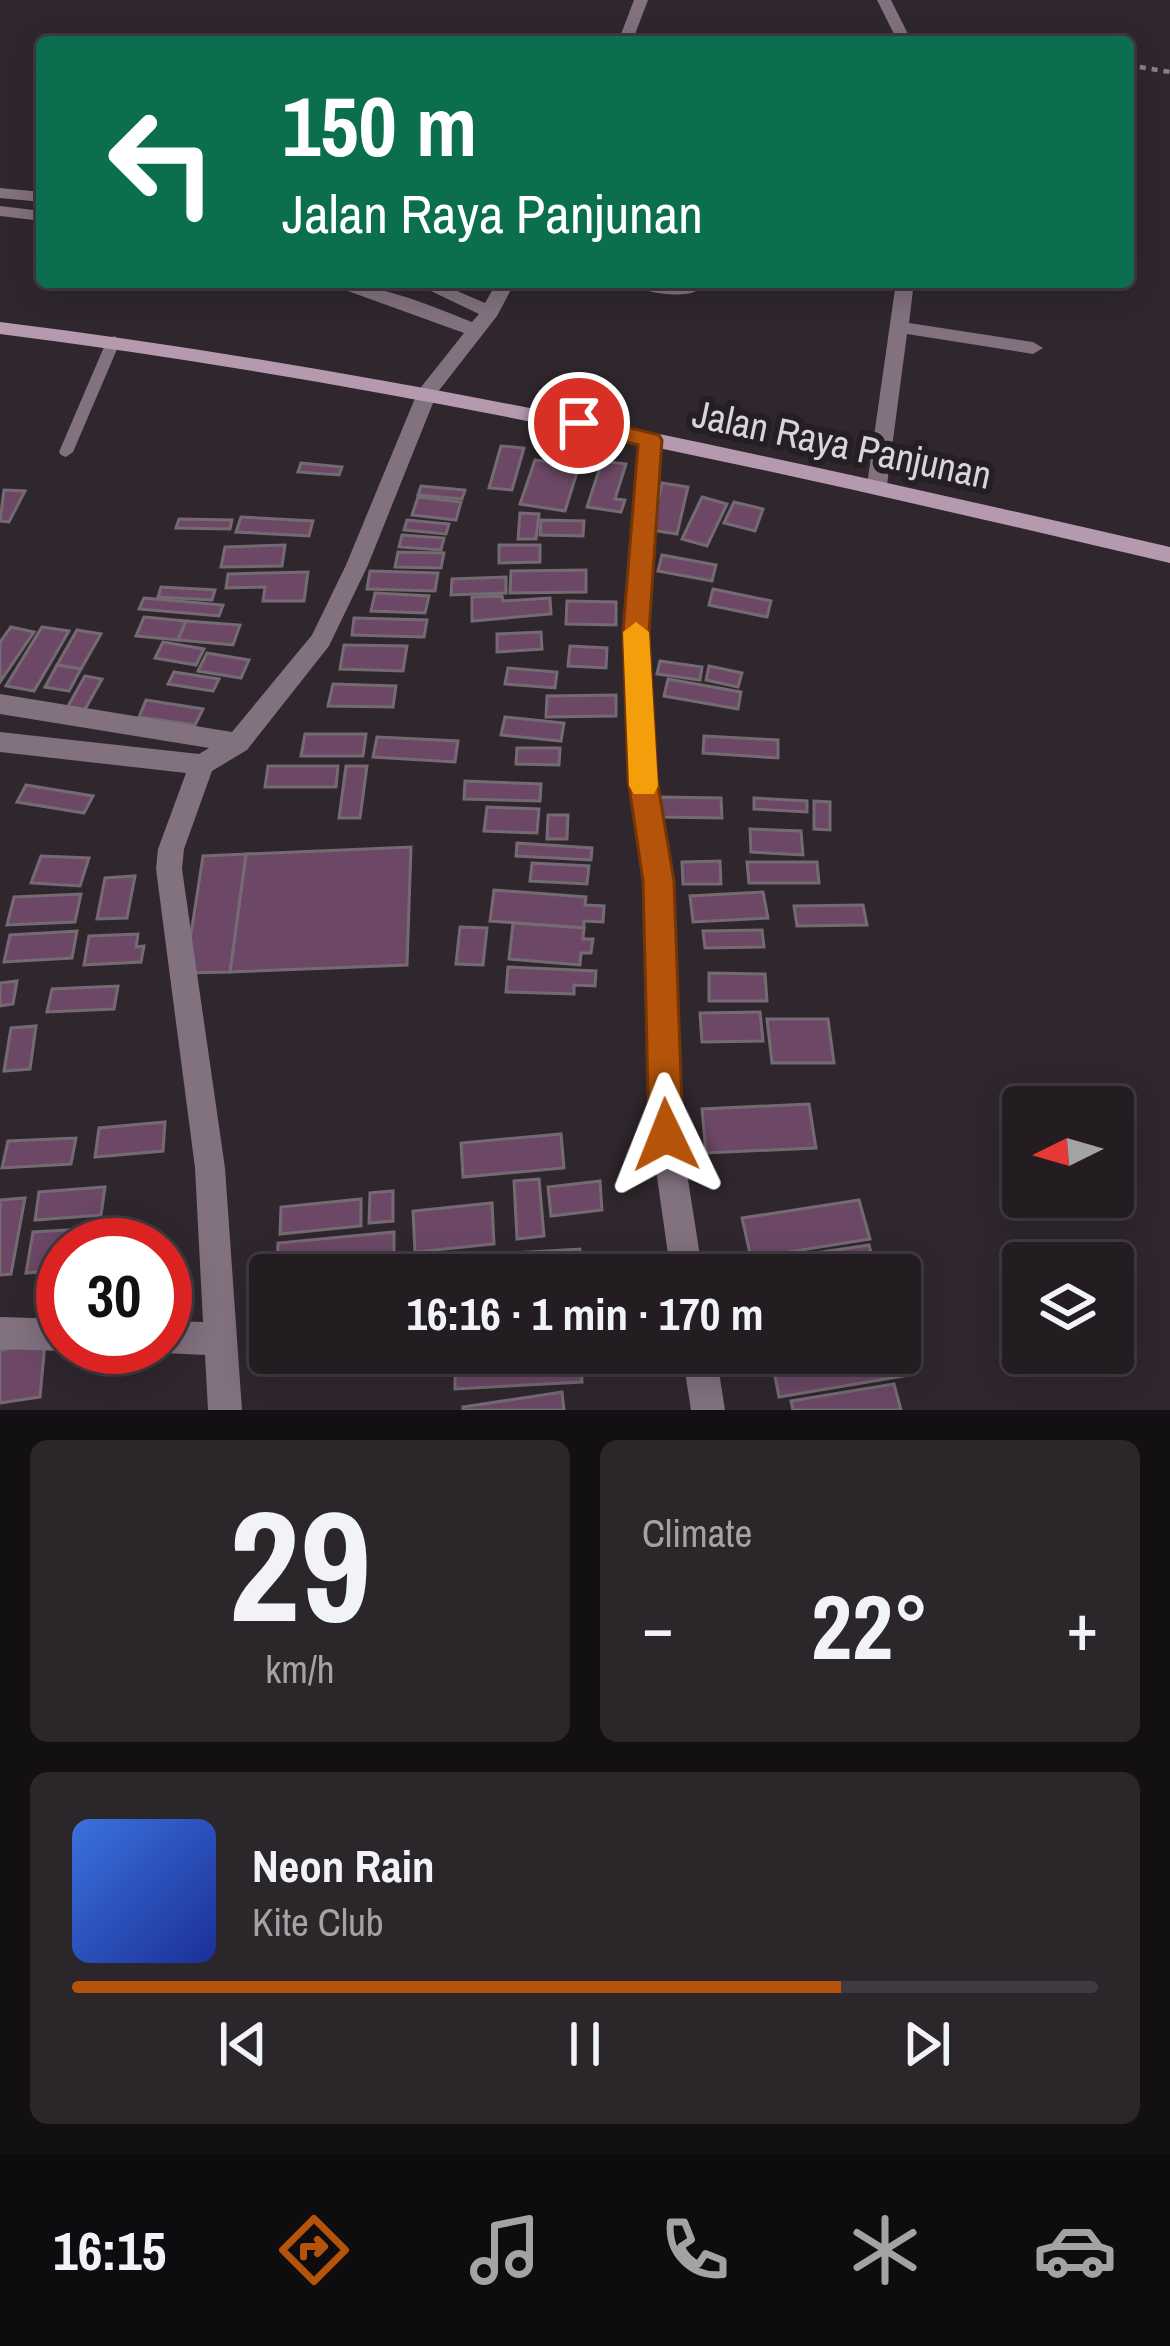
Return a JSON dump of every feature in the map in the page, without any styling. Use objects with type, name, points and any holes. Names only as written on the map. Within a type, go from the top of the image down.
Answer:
[{"type":"main road","name":"Jalan Raya Panjunan","points":[[0,328],[114,340],[428,391],[650,440],[880,467],[1170,555]]},
{"type":"street","points":[[627,36],[641,0]]},
{"type":"street","points":[[884,0],[902,36]]},
{"type":"street","points":[[0,193],[36,196]]},
{"type":"street","points":[[0,212],[36,215]]},
{"type":"street","points":[[353,288],[483,322]]},
{"type":"street","points":[[430,288],[483,322]]},
{"type":"street","points":[[0,742],[202,765],[238,743],[302,668],[339,606],[428,391],[483,322],[503,288]]},
{"type":"street","points":[[675,288],[689,290]]},
{"type":"street","points":[[880,467],[904,288]]},
{"type":"street","points":[[897,328],[1033,348]]},
{"type":"street","points":[[650,440],[638,569],[638,674],[643,779],[658,881],[666,1135],[684,1254]]},
{"type":"street","points":[[0,704],[238,743]]},
{"type":"street","points":[[202,765],[171,849],[169,869],[210,1168],[225,1410]]},
{"type":"street","points":[[0,1333],[36,1334]]},
{"type":"street","points":[[192,1338],[223,1339]]},
{"type":"street","points":[[702,1374],[708,1410]]},
{"type":"lane","points":[[66,452],[114,340]]},
{"type":"path","points":[[1134,66],[1170,72]]},
{"type":"building","points":[[501,446],[524,448],[512,490],[489,488]]},
{"type":"building","points":[[535,460],[579,466],[565,511],[520,504]]},
{"type":"building","points":[[602,461],[626,464],[615,499],[625,500],[621,512],[587,507]]},
{"type":"building","points":[[301,463],[342,467],[339,475],[298,472]]},
{"type":"building","points":[[662,483],[688,487],[677,534],[651,530]]},
{"type":"building","points":[[421,486],[465,490],[462,499],[418,495]]},
{"type":"building","points":[[4,490],[25,491],[9,522],[0,521]]},
{"type":"building","points":[[418,497],[461,502],[456,520],[412,515]]},
{"type":"building","points":[[702,497],[727,504],[707,546],[682,539]]},
{"type":"building","points":[[734,502],[763,509],[755,531],[724,523]]},
{"type":"building","points":[[520,513],[539,514],[536,539],[518,539]]},
{"type":"building","points":[[241,517],[313,521],[309,536],[236,532]]},
{"type":"building","points":[[179,519],[232,520],[230,529],[176,528]]},
{"type":"building","points":[[407,520],[449,524],[446,534],[404,530]]},
{"type":"building","points":[[541,520],[584,521],[583,536],[540,535]]},
{"type":"building","points":[[402,535],[444,538],[441,550],[399,547]]},
{"type":"building","points":[[285,545],[282,566],[221,567],[225,547]]},
{"type":"building","points":[[499,545],[540,545],[540,562],[499,563]]},
{"type":"building","points":[[398,552],[444,553],[441,568],[395,567]]},
{"type":"building","points":[[662,555],[716,565],[712,581],[658,571]]},
{"type":"building","points":[[586,570],[586,592],[510,593],[511,571]]},
{"type":"building","points":[[370,571],[438,573],[435,591],[367,589]]},
{"type":"building","points":[[308,572],[304,601],[263,601],[265,587],[226,588],[228,574]]},
{"type":"building","points":[[506,577],[506,593],[451,595],[452,579]]},
{"type":"building","points":[[161,587],[215,590],[212,600],[158,597]]},
{"type":"building","points":[[713,589],[771,601],[767,617],[709,605]]},
{"type":"building","points":[[375,593],[429,596],[425,613],[371,611]]},
{"type":"building","points":[[502,596],[503,601],[550,598],[551,614],[472,621],[472,597]]},
{"type":"building","points":[[144,598],[223,605],[219,616],[139,609]]},
{"type":"building","points":[[567,601],[616,602],[616,625],[566,624]]},
{"type":"building","points":[[144,617],[186,621],[178,640],[136,636]]},
{"type":"building","points":[[354,618],[427,620],[424,637],[352,635]]},
{"type":"building","points":[[186,621],[240,625],[233,645],[178,640]]},
{"type":"building","points":[[11,627],[34,632],[0,682],[0,642]]},
{"type":"building","points":[[42,627],[69,631],[34,691],[6,686]]},
{"type":"building","points":[[77,630],[101,634],[81,669],[57,665]]},
{"type":"building","points":[[541,632],[542,649],[497,652],[497,634]]},
{"type":"building","points":[[163,642],[204,649],[196,665],[155,658]]},
{"type":"building","points":[[344,645],[407,646],[403,671],[340,669]]},
{"type":"building","points":[[570,646],[607,648],[606,668],[568,666]]},
{"type":"building","points":[[207,653],[249,660],[241,678],[198,671]]},
{"type":"building","points":[[660,661],[702,667],[700,680],[657,674]]},
{"type":"building","points":[[57,665],[81,669],[69,691],[45,687]]},
{"type":"building","points":[[709,666],[742,673],[738,687],[706,680]]},
{"type":"building","points":[[508,668],[557,672],[555,688],[505,684]]},
{"type":"building","points":[[174,672],[219,679],[213,691],[168,684]]},
{"type":"building","points":[[85,676],[102,679],[84,711],[67,708]]},
{"type":"building","points":[[668,679],[741,692],[738,709],[664,696]]},
{"type":"building","points":[[333,684],[396,686],[393,707],[328,706]]},
{"type":"building","points":[[616,695],[616,716],[546,717],[547,696]]},
{"type":"building","points":[[146,700],[203,709],[195,725],[139,717]]},
{"type":"building","points":[[505,717],[564,723],[561,741],[501,735]]},
{"type":"building","points":[[305,734],[366,734],[363,756],[301,756]]},
{"type":"building","points":[[704,736],[778,740],[778,758],[703,753]]},
{"type":"building","points":[[377,737],[458,741],[455,762],[373,757]]},
{"type":"building","points":[[517,748],[560,748],[559,765],[516,764]]},
{"type":"building","points":[[268,766],[338,766],[336,787],[265,787]]},
{"type":"building","points":[[346,766],[367,766],[360,818],[339,818]]},
{"type":"building","points":[[465,781],[541,784],[540,801],[464,799]]},
{"type":"building","points":[[26,785],[93,796],[84,813],[17,802]]},
{"type":"building","points":[[659,797],[721,798],[722,818],[659,817]]},
{"type":"building","points":[[754,798],[807,801],[807,812],[754,809]]},
{"type":"building","points":[[814,801],[830,802],[830,830],[814,829]]},
{"type":"building","points":[[487,807],[539,809],[537,833],[484,831]]},
{"type":"building","points":[[548,815],[568,815],[567,839],[547,839]]},
{"type":"building","points":[[750,829],[801,831],[803,855],[751,852]]},
{"type":"building","points":[[517,843],[592,848],[591,860],[516,856]]},
{"type":"building","points":[[411,847],[407,965],[230,972],[246,854]]},
{"type":"building","points":[[246,854],[230,972],[185,973],[203,856]]},
{"type":"building","points":[[41,856],[89,858],[80,886],[31,883]]},
{"type":"building","points":[[720,861],[721,884],[683,884],[682,862]]},
{"type":"building","points":[[747,862],[817,862],[819,883],[749,883]]},
{"type":"building","points":[[532,863],[589,866],[587,884],[530,881]]},
{"type":"building","points":[[135,876],[127,918],[97,919],[105,878]]},
{"type":"building","points":[[494,890],[586,897],[585,905],[604,906],[603,922],[584,921],[584,928],[490,921]]},
{"type":"building","points":[[763,892],[768,918],[693,922],[690,896]]},
{"type":"building","points":[[81,894],[75,922],[7,925],[14,897]]},
{"type":"building","points":[[863,905],[867,925],[797,926],[794,906]]},
{"type":"building","points":[[513,923],[584,928],[583,939],[593,939],[591,953],[581,953],[580,965],[509,959]]},
{"type":"building","points":[[460,927],[487,928],[483,965],[456,964]]},
{"type":"building","points":[[762,930],[764,947],[705,948],[703,931]]},
{"type":"building","points":[[77,931],[72,958],[4,962],[10,935]]},
{"type":"building","points":[[138,934],[136,947],[144,946],[141,962],[84,965],[89,936]]},
{"type":"building","points":[[508,967],[596,971],[595,986],[574,985],[574,994],[506,992]]},
{"type":"building","points":[[709,973],[765,974],[767,1001],[709,1001]]},
{"type":"building","points":[[17,981],[13,1004],[0,1006],[0,983]]},
{"type":"building","points":[[118,986],[114,1009],[47,1012],[52,989]]},
{"type":"building","points":[[760,1012],[763,1041],[702,1042],[700,1013]]},
{"type":"building","points":[[767,1019],[828,1019],[834,1063],[772,1063]]},
{"type":"building","points":[[36,1026],[30,1069],[4,1071],[11,1028]]},
{"type":"building","points":[[809,1104],[816,1148],[706,1153],[702,1109]]},
{"type":"building","points":[[165,1122],[163,1151],[95,1157],[99,1128]]},
{"type":"building","points":[[561,1134],[564,1168],[463,1177],[461,1143]]},
{"type":"building","points":[[76,1138],[71,1164],[2,1168],[8,1141]]},
{"type":"building","points":[[539,1179],[544,1236],[517,1239],[514,1181]]},
{"type":"building","points":[[600,1181],[602,1210],[551,1216],[548,1187]]},
{"type":"building","points":[[105,1187],[101,1215],[35,1220],[39,1192]]},
{"type":"building","points":[[393,1191],[393,1221],[369,1223],[370,1193]]},
{"type":"building","points":[[25,1198],[11,1274],[0,1275],[0,1200]]},
{"type":"building","points":[[361,1199],[361,1226],[280,1234],[281,1207]]},
{"type":"building","points":[[859,1200],[870,1239],[750,1254],[742,1218]]},
{"type":"building","points":[[492,1203],[494,1244],[415,1252],[413,1211]]},
{"type":"building","points":[[33,1232],[36,1272],[26,1273]]},
{"type":"building","points":[[394,1232],[394,1254],[278,1254],[278,1243]]},
{"type":"building","points":[[869,1245],[871,1254],[809,1254]]},
{"type":"building","points":[[580,1249],[580,1254],[496,1254]]},
{"type":"building","points":[[36,1344],[36,1374],[42,1374],[40,1397],[0,1403],[0,1350]]},
{"type":"building","points":[[455,1374],[582,1374],[582,1382],[455,1389]]},
{"type":"building","points":[[775,1374],[909,1375],[779,1397]]},
{"type":"building","points":[[894,1384],[901,1410],[793,1410],[791,1401]]},
{"type":"building","points":[[562,1392],[564,1410],[463,1410],[463,1407]]},
{"type":"slow traffic","points":[[636,632],[644,786]]},
{"type":"route","points":[[579,423],[650,440],[636,632],[643,779],[658,881],[666,1135]]}]
